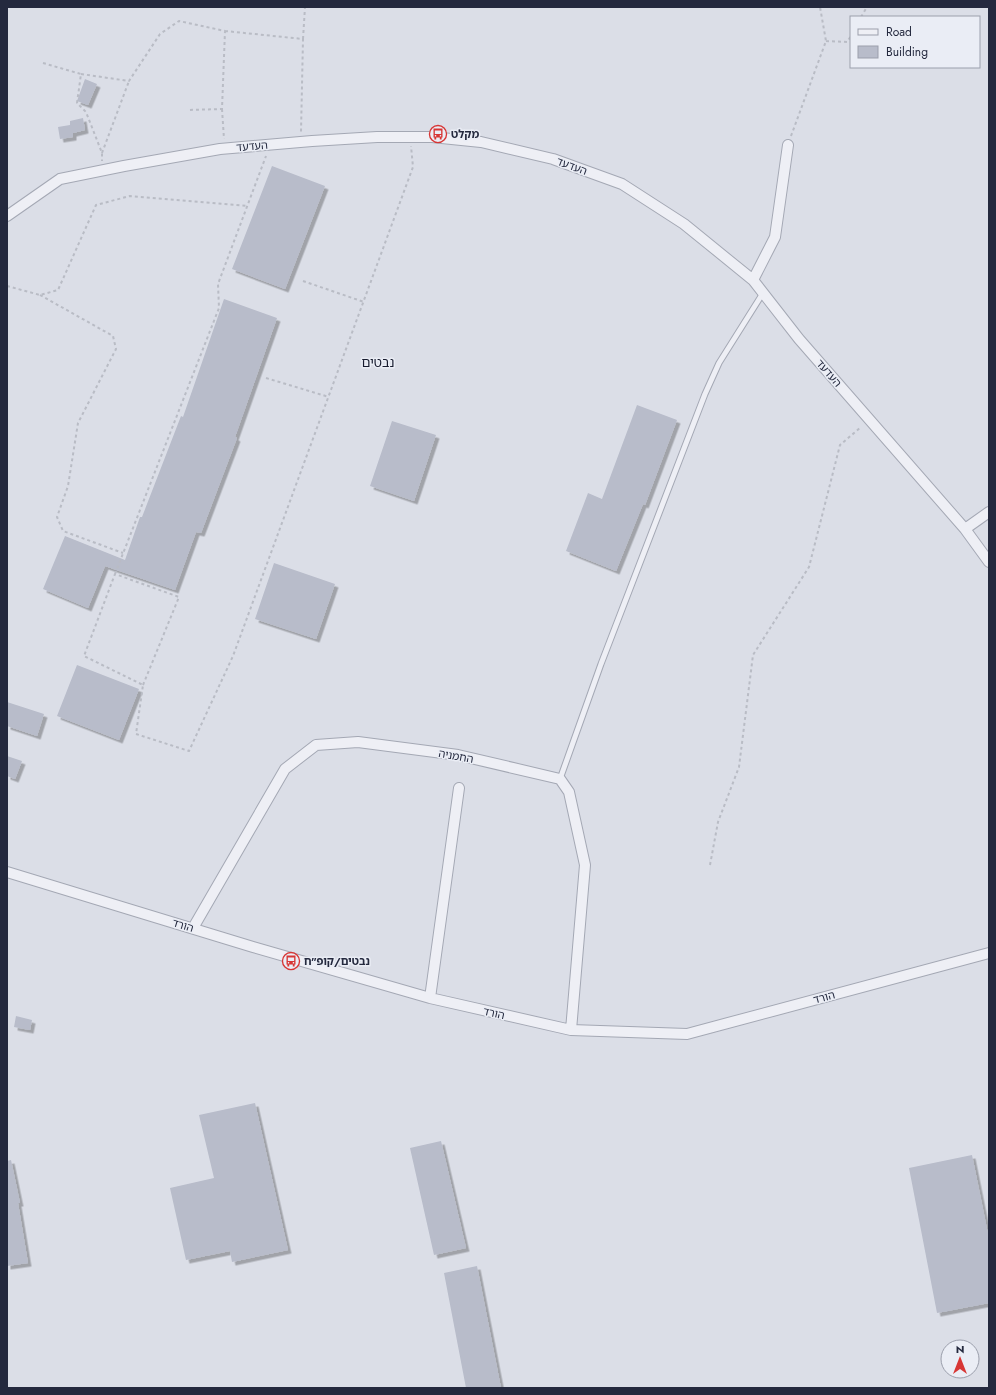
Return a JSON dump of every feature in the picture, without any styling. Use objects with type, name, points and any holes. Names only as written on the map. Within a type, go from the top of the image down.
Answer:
[{"type":"street","name":"העדעד","points":[[7,216],[60,179],[102,170],[224,149],[377,137],[432,137],[481,142],[553,159],[622,184],[684,224],[753,280],[799,339],[965,529],[989,562]]},
{"type":"street","points":[[753,280],[775,237],[788,145]]},
{"type":"street","points":[[965,529],[989,512]]},
{"type":"street","name":"החמניה","points":[[193,928],[285,769],[316,745],[358,742],[458,755],[560,779]]},
{"type":"street","points":[[560,779],[569,792],[585,865],[571,1030]]},
{"type":"street","points":[[430,998],[459,788]]},
{"type":"street","name":"הורד","points":[[7,872],[253,947],[430,998],[571,1030],[687,1034],[989,952]]},
{"type":"lane","points":[[560,779],[601,664],[705,394],[719,363],[763,293]]},
{"type":"path","points":[[301,142],[305,7]]},
{"type":"path","points":[[788,145],[826,41],[820,7]]},
{"type":"path","points":[[862,16],[867,7]]},
{"type":"path","points":[[102,170],[102,153],[129,81],[160,34],[179,21],[226,31],[303,39]]},
{"type":"path","points":[[224,149],[222,108],[226,31]]},
{"type":"path","points":[[826,41],[847,42],[850,38]]},
{"type":"path","points":[[43,63],[81,74],[129,81]]},
{"type":"path","points":[[81,74],[77,103],[86,112],[102,153]]},
{"type":"path","points":[[188,110],[222,108]]},
{"type":"path","points":[[115,574],[179,597],[143,685],[136,734],[190,751],[234,656],[413,168],[411,137]]},
{"type":"path","points":[[143,685],[84,656],[219,308],[218,284],[270,145]]},
{"type":"path","points":[[40,296],[58,290],[96,206],[130,196],[247,206]]},
{"type":"path","points":[[304,281],[364,302]]},
{"type":"path","points":[[7,286],[40,296],[113,336],[116,349],[78,423],[68,486],[58,517],[64,531],[123,553]]},
{"type":"path","points":[[266,378],[329,398]]},
{"type":"path","points":[[710,865],[718,822],[739,766],[753,655],[809,567],[840,445],[870,420]]},
{"type":"building","points":[[85,79],[97,84],[88,105],[77,101]]},
{"type":"building","points":[[83,118],[85,130],[73,133],[73,137],[60,139],[58,127],[70,125],[70,121]]},
{"type":"building","points":[[272,166],[325,186],[285,289],[232,269]]},
{"type":"building","points":[[224,299],[277,318],[235,437],[237,438],[201,533],[196,532],[175,590],[105,566],[88,608],[43,589],[65,536],[125,560],[140,517],[142,517],[181,416],[183,417]]},
{"type":"building","points":[[637,405],[677,420],[645,505],[643,504],[616,571],[566,551],[588,493],[602,499]]},
{"type":"building","points":[[392,421],[436,435],[414,501],[370,486]]},
{"type":"building","points":[[274,563],[335,584],[316,639],[255,619]]},
{"type":"building","points":[[77,665],[139,689],[119,740],[57,716]]},
{"type":"building","points":[[7,702],[44,714],[37,736],[7,726]]},
{"type":"building","points":[[7,756],[22,761],[15,779],[7,776]]},
{"type":"building","points":[[16,1016],[32,1020],[30,1030],[14,1027]]},
{"type":"building","points":[[255,1103],[288,1250],[232,1262],[230,1251],[186,1260],[170,1188],[214,1178],[199,1115]]},
{"type":"building","points":[[441,1141],[466,1248],[434,1255],[410,1148]]},
{"type":"building","points":[[972,1155],[989,1239],[989,1303],[937,1313],[909,1168]]},
{"type":"building","points":[[11,1160],[20,1203],[18,1203],[28,1263],[7,1266],[7,1161]]},
{"type":"building","points":[[477,1266],[501,1388],[466,1388],[444,1273]]},
{"type":"place","name":"מקלט","points":[[438,134]]},
{"type":"place","name":"נבטים/קופ״ח","points":[[291,961]]},
{"type":"district","name":"נבטים","points":[[378,362]]}]
